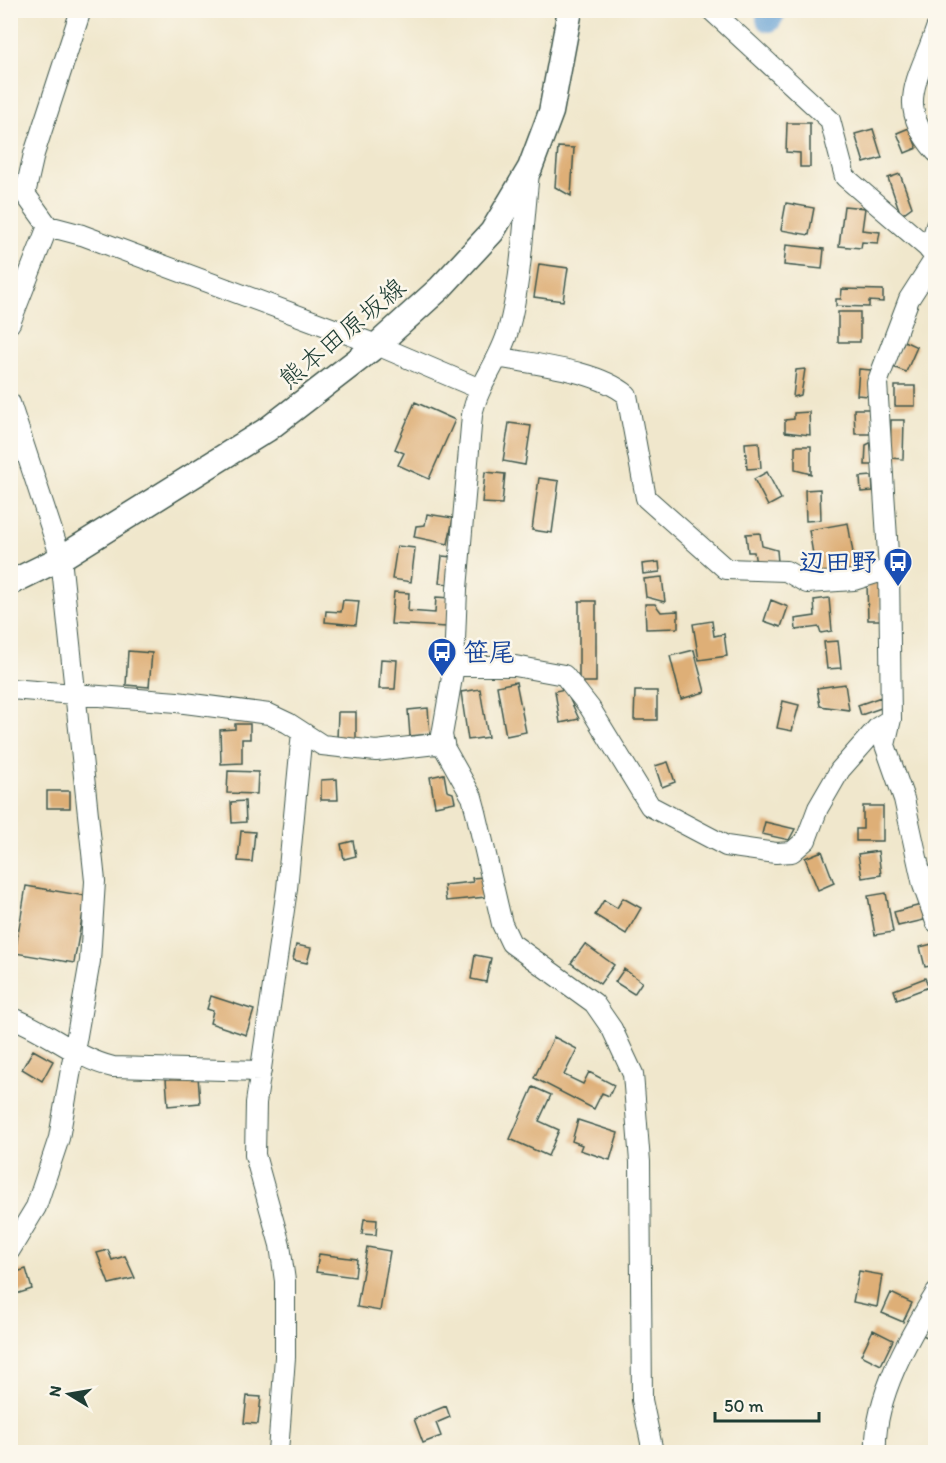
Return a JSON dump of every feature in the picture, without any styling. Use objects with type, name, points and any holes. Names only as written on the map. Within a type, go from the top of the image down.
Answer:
[{"type":"main road","name":"熊本田原坂線","points":[[10,584],[61,558],[268,429],[377,345],[440,288],[492,232],[530,168],[551,112],[570,10]]},
{"type":"street","points":[[81,10],[34,154],[25,194],[48,226],[82,235],[377,345],[480,389]]},
{"type":"street","points":[[711,10],[830,120],[845,177],[933,254]]},
{"type":"street","points":[[936,28],[913,86],[914,116],[917,125],[920,133],[936,152]]},
{"type":"street","points":[[530,168],[521,262],[508,333],[480,389],[472,414],[457,589],[454,666],[442,735],[472,797],[502,924],[511,943],[594,1003],[612,1029],[633,1074],[640,1162],[642,1400],[653,1452]]},
{"type":"street","points":[[10,323],[48,226]]},
{"type":"street","points":[[936,226],[933,254],[909,299],[877,383],[889,569],[891,719],[885,745],[904,799],[923,885],[936,922]]},
{"type":"street","points":[[498,357],[593,377],[616,386],[627,395],[646,498],[726,569],[786,571],[807,583],[854,580],[889,569]]},
{"type":"street","points":[[10,403],[61,558],[95,881],[90,961],[76,1054],[59,1138],[49,1176],[31,1217],[10,1250]]},
{"type":"street","points":[[454,666],[515,666],[564,675],[590,708],[650,806],[726,846],[776,853],[792,852],[806,840],[818,808],[840,770],[878,727],[891,719]]},
{"type":"street","points":[[10,690],[75,692],[268,714],[322,745],[376,751],[444,743]]},
{"type":"street","points":[[278,1452],[285,1357],[285,1281],[280,1245],[255,1155],[256,1103],[287,889],[302,732]]},
{"type":"street","points":[[10,1017],[24,1022],[91,1062],[113,1067],[261,1071]]},
{"type":"street","points":[[876,1452],[878,1422],[893,1372],[936,1293]]},
{"type":"building","points":[[787,123],[810,123],[810,167],[800,167],[800,153],[786,152]]},
{"type":"building","points":[[909,128],[917,148],[905,153],[897,133]]},
{"type":"building","points":[[873,129],[882,158],[864,163],[855,134]]},
{"type":"building","points":[[558,147],[574,148],[571,196],[555,187]]},
{"type":"building","points":[[900,174],[912,207],[901,215],[888,178]]},
{"type":"building","points":[[786,203],[814,208],[809,235],[781,230]]},
{"type":"building","points":[[844,206],[865,208],[862,230],[880,232],[878,243],[862,242],[861,248],[839,246]]},
{"type":"building","points":[[786,245],[824,249],[822,269],[784,265]]},
{"type":"building","points":[[539,264],[568,268],[563,301],[534,297]]},
{"type":"building","points":[[842,289],[883,290],[883,302],[869,301],[869,307],[836,306],[836,299],[841,299]]},
{"type":"building","points":[[838,312],[860,312],[860,342],[838,342]]},
{"type":"building","points":[[904,341],[917,347],[906,372],[893,367]]},
{"type":"building","points":[[805,369],[801,395],[793,397],[796,370]]},
{"type":"building","points":[[859,369],[871,370],[869,396],[857,395]]},
{"type":"building","points":[[895,386],[915,386],[915,406],[895,406]]},
{"type":"building","points":[[415,402],[455,420],[429,479],[398,465],[404,453],[395,449]]},
{"type":"building","points":[[854,409],[871,409],[871,434],[855,434]]},
{"type":"building","points":[[809,412],[810,435],[785,432],[785,420],[794,419],[794,413]]},
{"type":"building","points":[[891,420],[904,420],[903,459],[890,458]]},
{"type":"building","points":[[509,423],[531,426],[525,465],[503,461]]},
{"type":"building","points":[[874,441],[873,465],[865,465],[866,445]]},
{"type":"building","points":[[759,442],[761,468],[747,469],[745,443]]},
{"type":"building","points":[[795,446],[811,446],[811,474],[795,470]]},
{"type":"building","points":[[485,472],[505,474],[502,504],[482,503]]},
{"type":"building","points":[[767,472],[781,499],[768,506],[754,479]]},
{"type":"building","points":[[872,476],[873,491],[861,492],[860,477]]},
{"type":"building","points":[[539,478],[559,481],[552,533],[532,530]]},
{"type":"building","points":[[820,489],[821,520],[806,521],[805,490]]},
{"type":"building","points":[[427,514],[453,518],[448,544],[414,537],[416,526],[425,525]]},
{"type":"building","points":[[848,523],[856,571],[817,578],[809,530]]},
{"type":"building","points":[[760,533],[762,546],[777,550],[778,562],[756,564],[754,552],[748,552],[746,534]]},
{"type":"building","points":[[397,546],[415,548],[411,582],[392,579]]},
{"type":"building","points":[[442,556],[452,557],[449,584],[439,583]]},
{"type":"building","points":[[659,562],[660,572],[643,574],[642,564]]},
{"type":"building","points":[[662,577],[665,602],[646,597],[644,579]]},
{"type":"building","points":[[867,583],[880,583],[881,620],[868,620]]},
{"type":"building","points":[[394,592],[409,593],[408,611],[435,613],[436,597],[450,598],[447,627],[391,624]]},
{"type":"building","points":[[829,598],[832,631],[821,633],[819,627],[796,630],[795,619],[815,616],[814,600]]},
{"type":"building","points":[[343,600],[359,601],[356,625],[325,622],[326,611],[341,612]]},
{"type":"building","points":[[771,600],[788,607],[781,627],[764,621]]},
{"type":"building","points":[[579,601],[596,601],[596,682],[579,682]]},
{"type":"building","points":[[645,604],[655,604],[661,612],[678,611],[678,628],[646,629]]},
{"type":"building","points":[[712,621],[714,636],[724,634],[727,656],[699,660],[693,624]]},
{"type":"building","points":[[838,641],[841,668],[827,669],[824,642]]},
{"type":"building","points":[[694,650],[705,692],[681,699],[670,656]]},
{"type":"building","points":[[128,651],[152,653],[149,687],[126,685]]},
{"type":"building","points":[[381,659],[397,660],[395,689],[379,689]]},
{"type":"building","points":[[516,682],[526,732],[506,736],[497,686]]},
{"type":"building","points":[[845,684],[849,710],[820,706],[817,688]]},
{"type":"building","points":[[480,689],[488,737],[468,740],[461,692]]},
{"type":"building","points":[[565,689],[579,719],[560,723],[555,691]]},
{"type":"building","points":[[635,691],[657,691],[657,720],[634,720]]},
{"type":"building","points":[[881,697],[884,707],[861,715],[858,705]]},
{"type":"building","points":[[783,701],[799,705],[792,731],[777,728]]},
{"type":"building","points":[[428,708],[430,734],[410,736],[408,710]]},
{"type":"building","points":[[338,712],[356,712],[356,740],[337,740]]},
{"type":"building","points":[[235,724],[250,724],[250,739],[242,739],[242,763],[221,764],[220,730],[235,729]]},
{"type":"building","points":[[668,762],[675,782],[662,787],[655,766]]},
{"type":"building","points":[[228,771],[258,772],[257,794],[227,793]]},
{"type":"building","points":[[444,774],[447,791],[453,793],[455,802],[435,806],[430,777]]},
{"type":"building","points":[[337,779],[338,800],[321,800],[321,780]]},
{"type":"building","points":[[47,791],[70,791],[70,808],[47,808]]},
{"type":"building","points":[[245,801],[246,822],[232,823],[231,802]]},
{"type":"building","points":[[863,806],[883,806],[883,841],[856,841],[856,829],[863,829]]},
{"type":"building","points":[[765,822],[795,829],[789,840],[762,834]]},
{"type":"building","points":[[241,831],[255,832],[252,862],[238,861]]},
{"type":"building","points":[[353,841],[356,856],[344,859],[341,844]]},
{"type":"building","points":[[822,851],[834,883],[818,890],[805,858]]},
{"type":"building","points":[[878,851],[881,875],[862,878],[858,854]]},
{"type":"building","points":[[484,877],[486,897],[446,901],[444,885],[473,882],[472,878]]},
{"type":"building","points":[[26,886],[86,896],[74,963],[15,953]]},
{"type":"building","points":[[886,893],[893,932],[875,935],[868,896]]},
{"type":"building","points":[[623,898],[641,908],[626,934],[595,915],[604,900],[617,908]]},
{"type":"building","points":[[921,905],[924,920],[898,926],[894,912]]},
{"type":"building","points":[[936,943],[936,965],[925,967],[920,947]]},
{"type":"building","points":[[585,944],[614,965],[600,984],[571,963]]},
{"type":"building","points":[[296,945],[311,948],[307,963],[293,960]]},
{"type":"building","points":[[475,955],[491,958],[486,982],[471,979]]},
{"type":"building","points":[[624,969],[642,982],[634,994],[615,982]]},
{"type":"building","points":[[925,978],[929,987],[897,999],[894,990]]},
{"type":"building","points":[[211,996],[254,1010],[246,1035],[210,1023],[213,1011],[207,1009]]},
{"type":"building","points":[[554,1037],[577,1049],[564,1075],[583,1084],[589,1072],[614,1085],[609,1096],[602,1093],[594,1109],[534,1078]]},
{"type":"building","points":[[33,1050],[53,1061],[42,1081],[22,1069]]},
{"type":"building","points":[[198,1076],[200,1103],[168,1106],[166,1079]]},
{"type":"building","points":[[533,1087],[551,1095],[539,1121],[559,1130],[548,1156],[510,1139]]},
{"type":"building","points":[[578,1120],[618,1133],[610,1160],[580,1150],[582,1145],[572,1141]]},
{"type":"building","points":[[364,1219],[377,1220],[376,1235],[362,1234]]},
{"type":"building","points":[[367,1247],[390,1251],[380,1311],[357,1307]]},
{"type":"building","points":[[108,1250],[112,1260],[125,1256],[135,1278],[109,1284],[97,1253]]},
{"type":"building","points":[[319,1254],[357,1259],[355,1277],[316,1272]]},
{"type":"building","points":[[26,1269],[32,1289],[10,1296],[10,1274]]},
{"type":"building","points":[[859,1271],[882,1275],[877,1307],[853,1302]]},
{"type":"building","points":[[891,1293],[912,1303],[903,1322],[882,1313]]},
{"type":"building","points":[[929,1314],[936,1318],[936,1342],[919,1333]]},
{"type":"building","points":[[873,1330],[893,1340],[881,1365],[861,1355]]},
{"type":"building","points":[[247,1396],[261,1397],[258,1424],[244,1423]]},
{"type":"building","points":[[446,1406],[450,1417],[436,1423],[441,1436],[423,1443],[414,1419]]},
{"type":"waterway","points":[[769,19],[774,10]]},
{"type":"place","name":"辺田野","points":[[898,588]]},
{"type":"place","name":"笹尾","points":[[442,678]]}]
